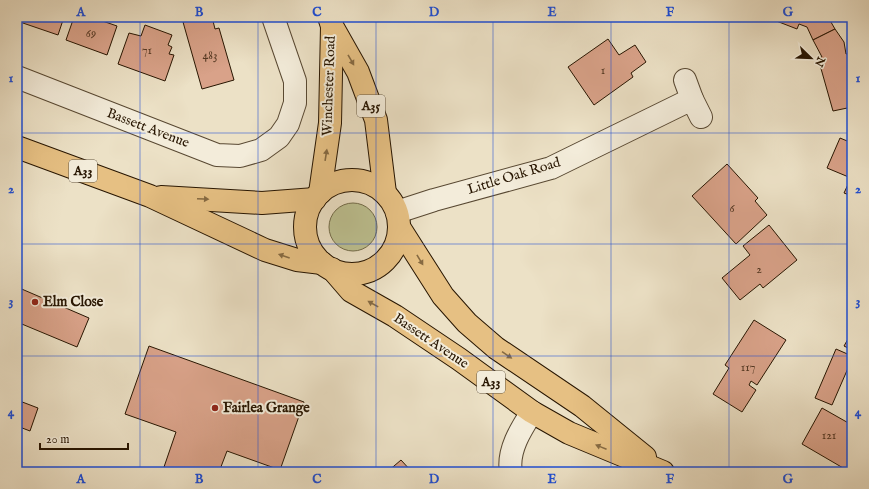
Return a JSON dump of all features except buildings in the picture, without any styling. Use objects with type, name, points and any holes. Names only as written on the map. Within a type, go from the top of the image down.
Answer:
[{"type":"main road","name":"Winchester Road","points":[[330,21],[358,72],[376,120],[385,193]]},
{"type":"main road","name":"Winchester Road","points":[[317,196],[330,123],[330,21]]},
{"type":"main road","name":"A33","points":[[17,147],[150,196],[265,250],[297,260],[327,266]]},
{"type":"main road","points":[[345,180],[360,180],[374,185],[385,193],[392,202],[398,219],[397,241],[392,253],[383,263],[371,270],[358,274],[345,273],[327,266],[312,252],[307,239],[306,225],[308,211],[317,196],[331,185],[345,180]]},
{"type":"main road","name":"A33","points":[[150,196],[262,203],[317,196]]},
{"type":"main road","name":"Bassett Avenue","points":[[398,219],[442,296],[467,323],[496,348],[582,406],[664,472]]},
{"type":"main road","name":"Bassett Avenue","points":[[327,266],[351,291],[395,316],[459,359],[532,412],[569,433],[664,472]]},
{"type":"street","name":"Bassett Avenue","points":[[17,76],[217,155],[240,156],[261,150],[279,137],[288,124],[296,103],[295,81],[273,17]]},
{"type":"street","name":"Little Oak Road","points":[[398,219],[456,194],[551,168],[692,99]]},
{"type":"street","points":[[512,472],[511,460],[514,447],[522,427],[532,412]]},
{"type":"green space","points":[[348,203],[358,203],[370,210],[377,222],[377,232],[370,244],[358,251],[348,251],[340,247],[333,240],[329,232],[329,222],[333,214],[340,207]]},
{"type":"place","name":"Elm Close","points":[[35,302]]},
{"type":"place","name":"Fairlea Grange","points":[[215,408]]}]
